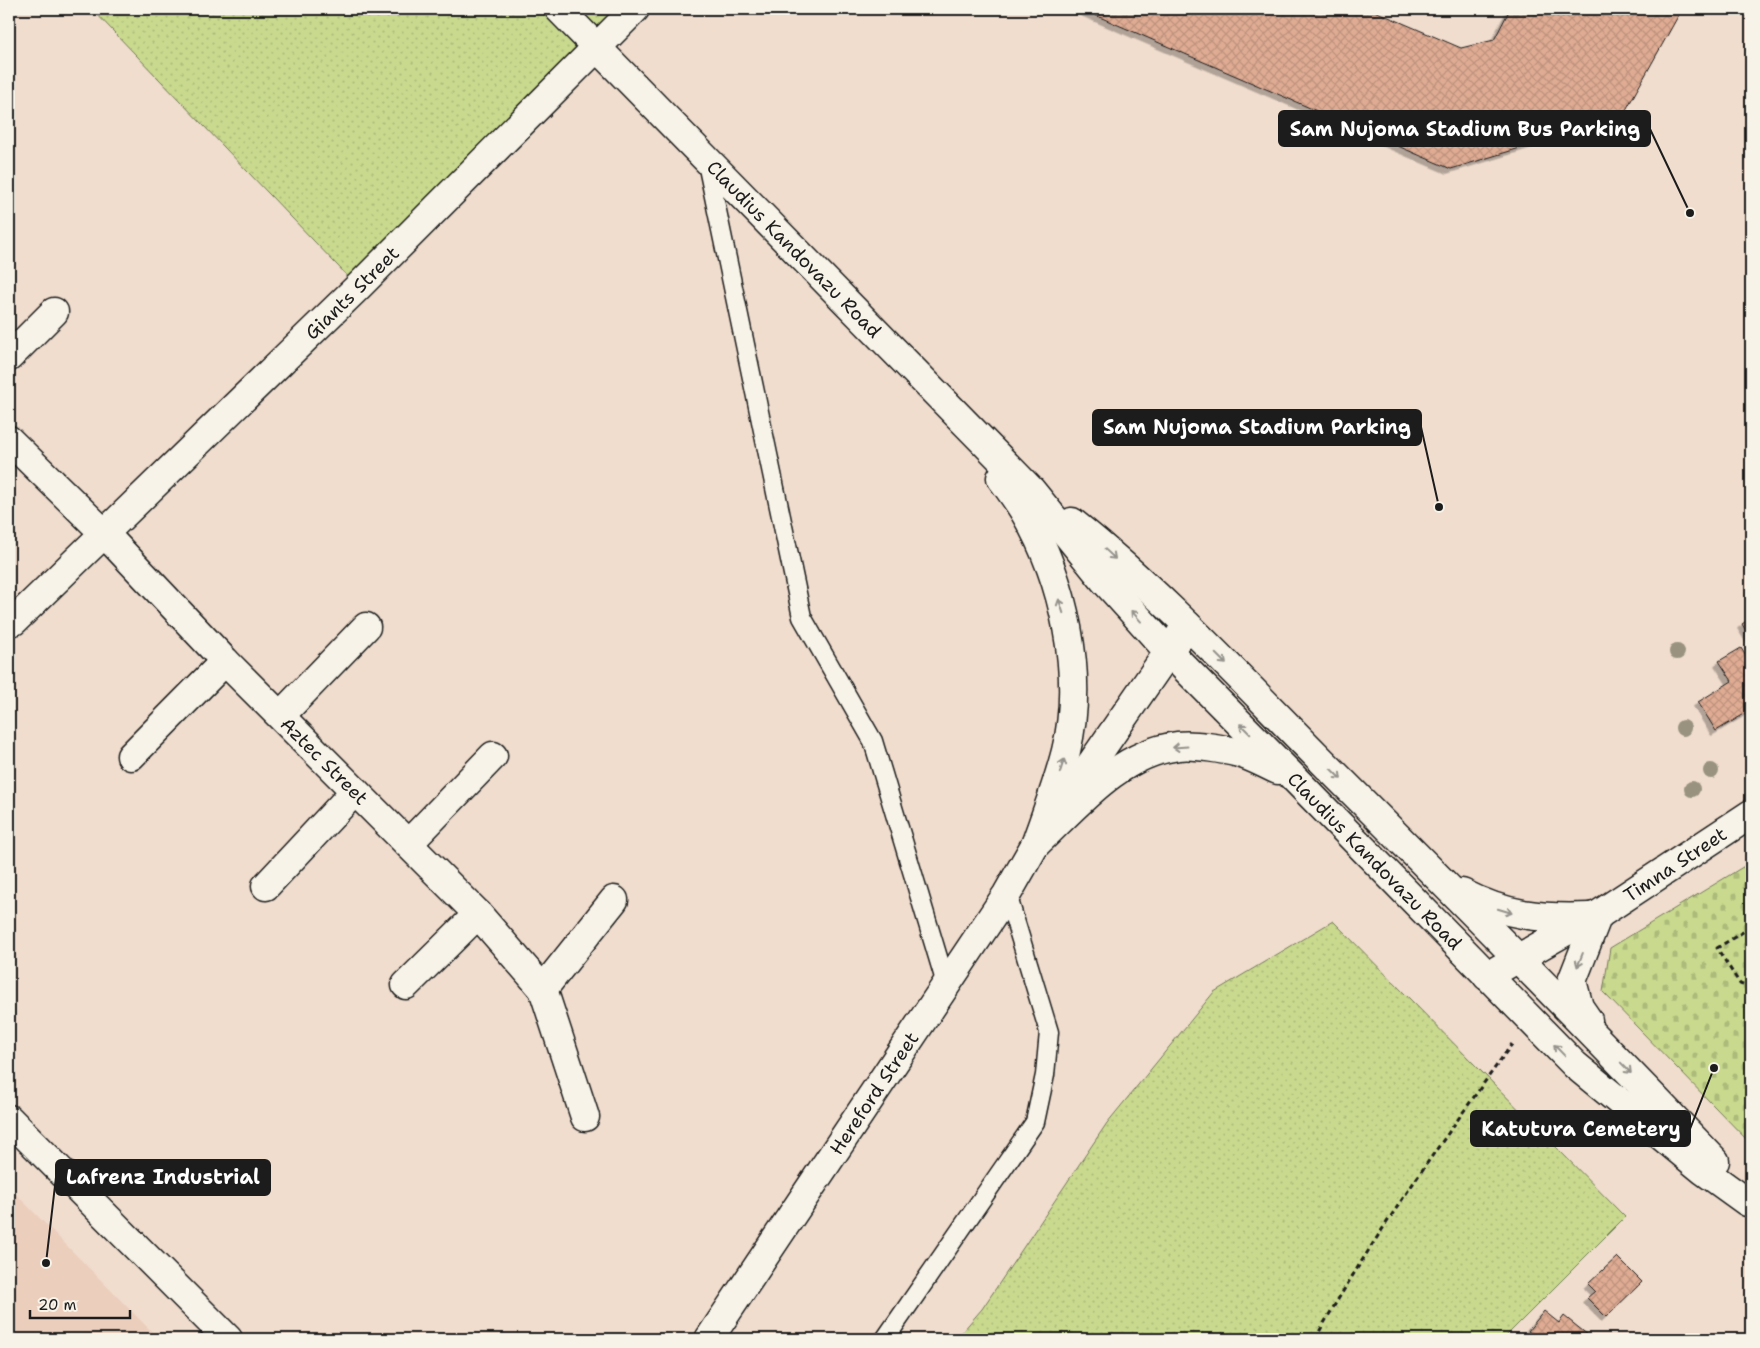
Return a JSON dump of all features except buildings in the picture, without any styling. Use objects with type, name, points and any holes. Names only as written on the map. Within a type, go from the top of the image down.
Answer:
[{"type":"street","name":"Claudius Kandovazu Road","points":[[559,9],[1031,490],[1103,579],[1168,652],[1293,777],[1575,1066],[1704,1171],[1749,1204]]},
{"type":"street","name":"Giants Street","points":[[14,621],[103,532],[358,287],[635,9]]},
{"type":"street","points":[[9,357],[54,312]]},
{"type":"street","points":[[961,418],[1025,513],[1047,560],[1064,616],[1074,670],[1067,751],[1035,845]]},
{"type":"street","name":"Aztec Street","points":[[9,440],[103,532],[225,661],[478,914],[543,989],[585,1118]]},
{"type":"street","name":"Claudius Kandovazu Road","points":[[1031,490],[1100,544],[1187,625],[1601,1042],[1718,1164],[1749,1204]]},
{"type":"street","points":[[1035,845],[1187,625]]},
{"type":"street","points":[[281,715],[366,627]]},
{"type":"street","points":[[131,756],[225,661]]},
{"type":"street","points":[[1035,845],[1105,778],[1157,752],[1179,746],[1241,754],[1293,777]]},
{"type":"street","points":[[408,844],[493,756]]},
{"type":"street","points":[[266,886],[355,791]]},
{"type":"street","name":"Timna Street","points":[[1488,976],[1595,916],[1751,814]]},
{"type":"street","name":"Hereford Street","points":[[709,1339],[1007,894],[1035,845]]},
{"type":"street","points":[[1445,884],[1482,903],[1510,913],[1550,919],[1595,916],[1572,980],[1580,1007],[1601,1042]]},
{"type":"street","points":[[543,989],[614,900]]},
{"type":"street","points":[[406,986],[478,914]]},
{"type":"street","points":[[9,1119],[228,1339]]},
{"type":"lane","points":[[707,160],[802,617],[873,741],[946,984]]},
{"type":"lane","points":[[885,1339],[1035,1122],[1045,1074],[1049,1032],[1007,894]]},
{"type":"path","points":[[1751,927],[1717,948],[1740,984],[1751,988]]},
{"type":"path","points":[[1315,1339],[1341,1292],[1448,1132],[1530,1019]]},
{"type":"shaded area","points":[[9,1187],[159,1339],[9,1339]]},
{"type":"green space","points":[[92,9],[635,9],[358,287]]},
{"type":"green space","points":[[1751,862],[1751,1144],[1603,992],[1610,948]]},
{"type":"green space","points":[[1333,921],[1625,1217],[1503,1339],[956,1339],[982,1309],[1107,1123],[1214,992]]},
{"type":"place","name":"Sam Nujoma Stadium Bus Parking","points":[[1690,213]]},
{"type":"place","name":"Sam Nujoma Stadium Parking","points":[[1439,507]]},
{"type":"place","name":"Katutura Cemetery","points":[[1714,1068]]},
{"type":"place","name":"Lafrenz Industrial","points":[[46,1263]]}]
